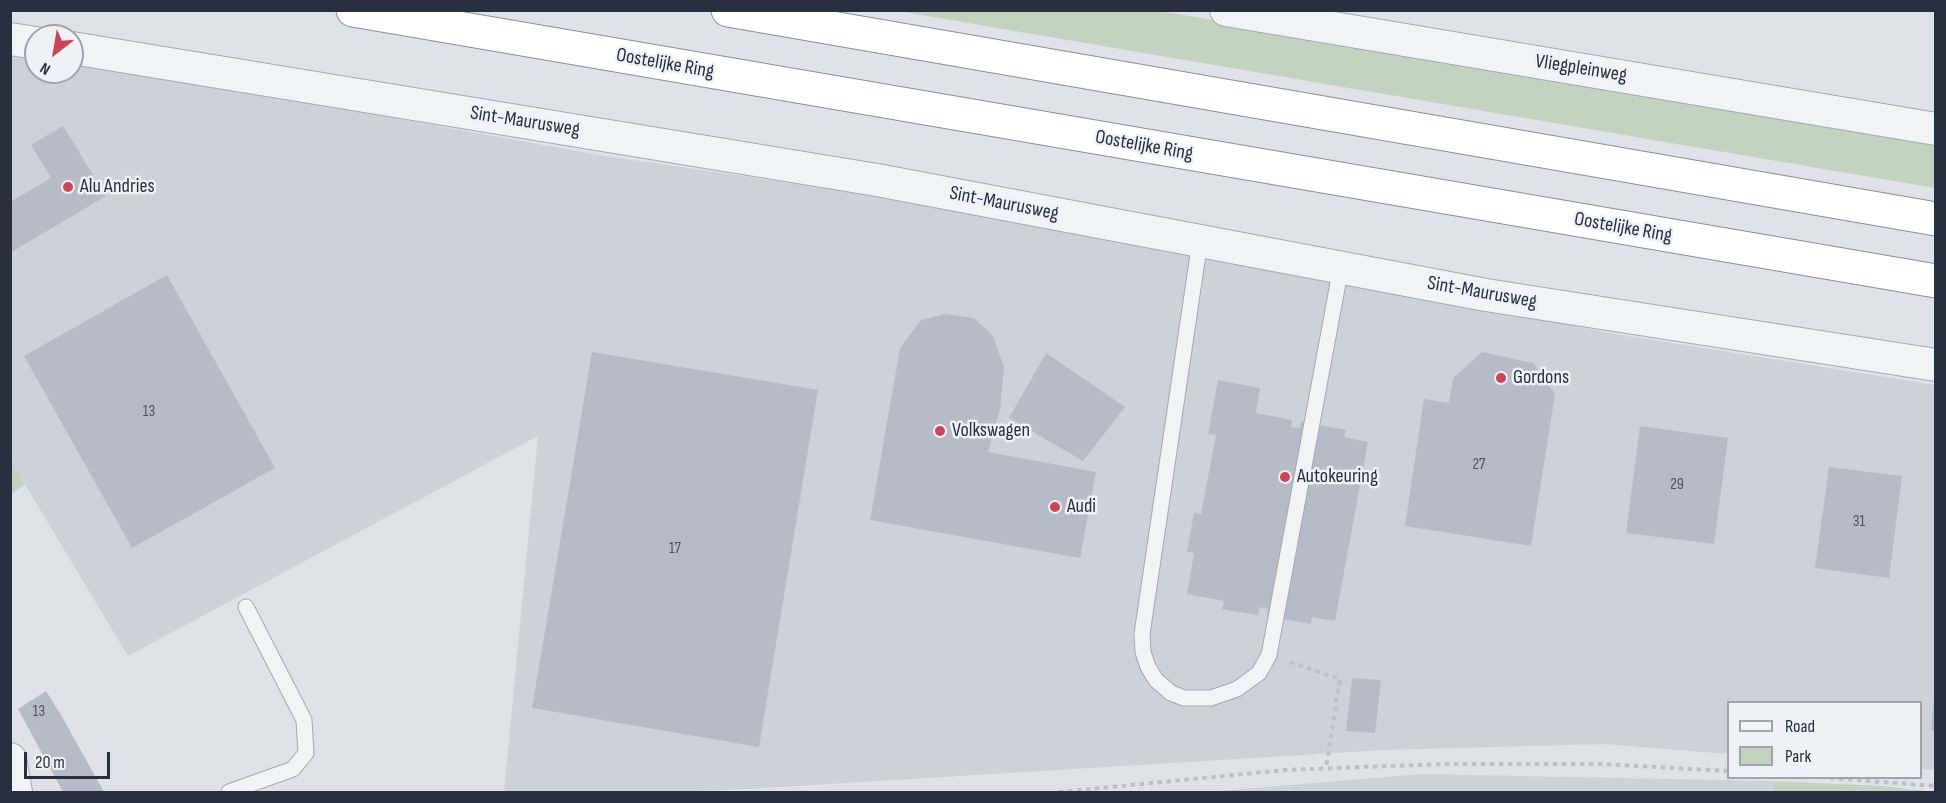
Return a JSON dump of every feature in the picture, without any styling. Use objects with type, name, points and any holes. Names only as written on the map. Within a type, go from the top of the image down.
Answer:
[{"type":"highway","name":"Oostelijke Ring","points":[[353,10],[1935,281]]},
{"type":"highway","points":[[728,10],[1935,219]]},
{"type":"street","name":"Vliegpleinweg","points":[[1226,10],[1935,129]]},
{"type":"street","name":"Sint-Maurusweg","points":[[84,50],[877,180],[1486,295],[1935,365]]},
{"type":"street","points":[[10,759],[18,791]]},
{"type":"lane","points":[[1200,241],[1142,634],[1143,652],[1148,668],[1163,688],[1184,698],[1199,699],[1224,695],[1237,689],[1259,672],[1269,655],[1314,424],[1341,267]]},
{"type":"lane","points":[[229,792],[293,769],[306,753],[303,720],[246,607]]},
{"type":"path","points":[[1269,655],[1340,679],[1326,768]]},
{"type":"path","points":[[1059,792],[1326,768],[1444,764],[1603,764],[1727,771]]},
{"type":"path","points":[[1853,779],[1935,786]]},
{"type":"shaded area","points":[[11,50],[24,52],[24,84],[84,84],[84,62],[599,155],[865,194],[1099,235],[1616,334],[1935,385],[1935,770],[1922,769],[1922,701],[1727,701],[1727,754],[1605,744],[1384,750],[748,789],[672,792],[504,792],[538,436],[128,656],[11,461]]},
{"type":"shaded area","points":[[1422,774],[1772,781],[1773,792],[1207,792]]},
{"type":"green space","points":[[898,11],[1159,11],[1558,77],[1935,146],[1935,188]]},
{"type":"green space","points":[[11,461],[25,485],[10,494]]},
{"type":"green space","points":[[1772,781],[1882,786],[1935,792],[1773,792]]},
{"type":"building","name":"Alu Andries","points":[[63,126],[106,196],[10,253],[10,202],[51,178],[31,145]]},
{"type":"building","points":[[167,275],[275,468],[132,548],[24,356]]},
{"type":"building","name":"Volkswagen","points":[[945,314],[974,318],[993,336],[1004,367],[1000,409],[988,452],[1096,472],[1080,558],[870,520],[900,348],[921,320]]},
{"type":"building","points":[[592,352],[818,390],[759,747],[532,708]]},
{"type":"building","points":[[1482,352],[1533,363],[1555,394],[1531,546],[1405,526],[1424,399],[1449,403],[1453,378]]},
{"type":"building","points":[[1046,353],[1125,407],[1083,461],[1009,418]]},
{"type":"building","name":"Autokeuring","points":[[1218,380],[1260,388],[1256,413],[1292,420],[1291,427],[1300,428],[1301,422],[1346,430],[1344,437],[1368,442],[1335,621],[1312,617],[1311,624],[1267,616],[1268,609],[1260,607],[1258,615],[1232,611],[1222,609],[1224,601],[1187,594],[1194,553],[1187,552],[1194,512],[1201,514],[1216,435],[1208,434]]},
{"type":"building","points":[[1640,426],[1728,438],[1714,544],[1626,533]]},
{"type":"building","points":[[1829,467],[1902,476],[1889,578],[1815,568]]},
{"type":"building","points":[[1352,678],[1381,680],[1375,733],[1346,731]]},
{"type":"building","points":[[46,691],[104,792],[63,792],[18,709]]},
{"type":"building","points":[[1935,698],[1935,731],[1931,730]]},
{"type":"place","name":"Alu Andries","points":[[68,187]]},
{"type":"place","name":"Gordons","points":[[1501,378]]},
{"type":"place","name":"Volkswagen","points":[[940,431]]},
{"type":"place","name":"Autokeuring","points":[[1285,477]]},
{"type":"place","name":"Audi","points":[[1055,507]]}]
